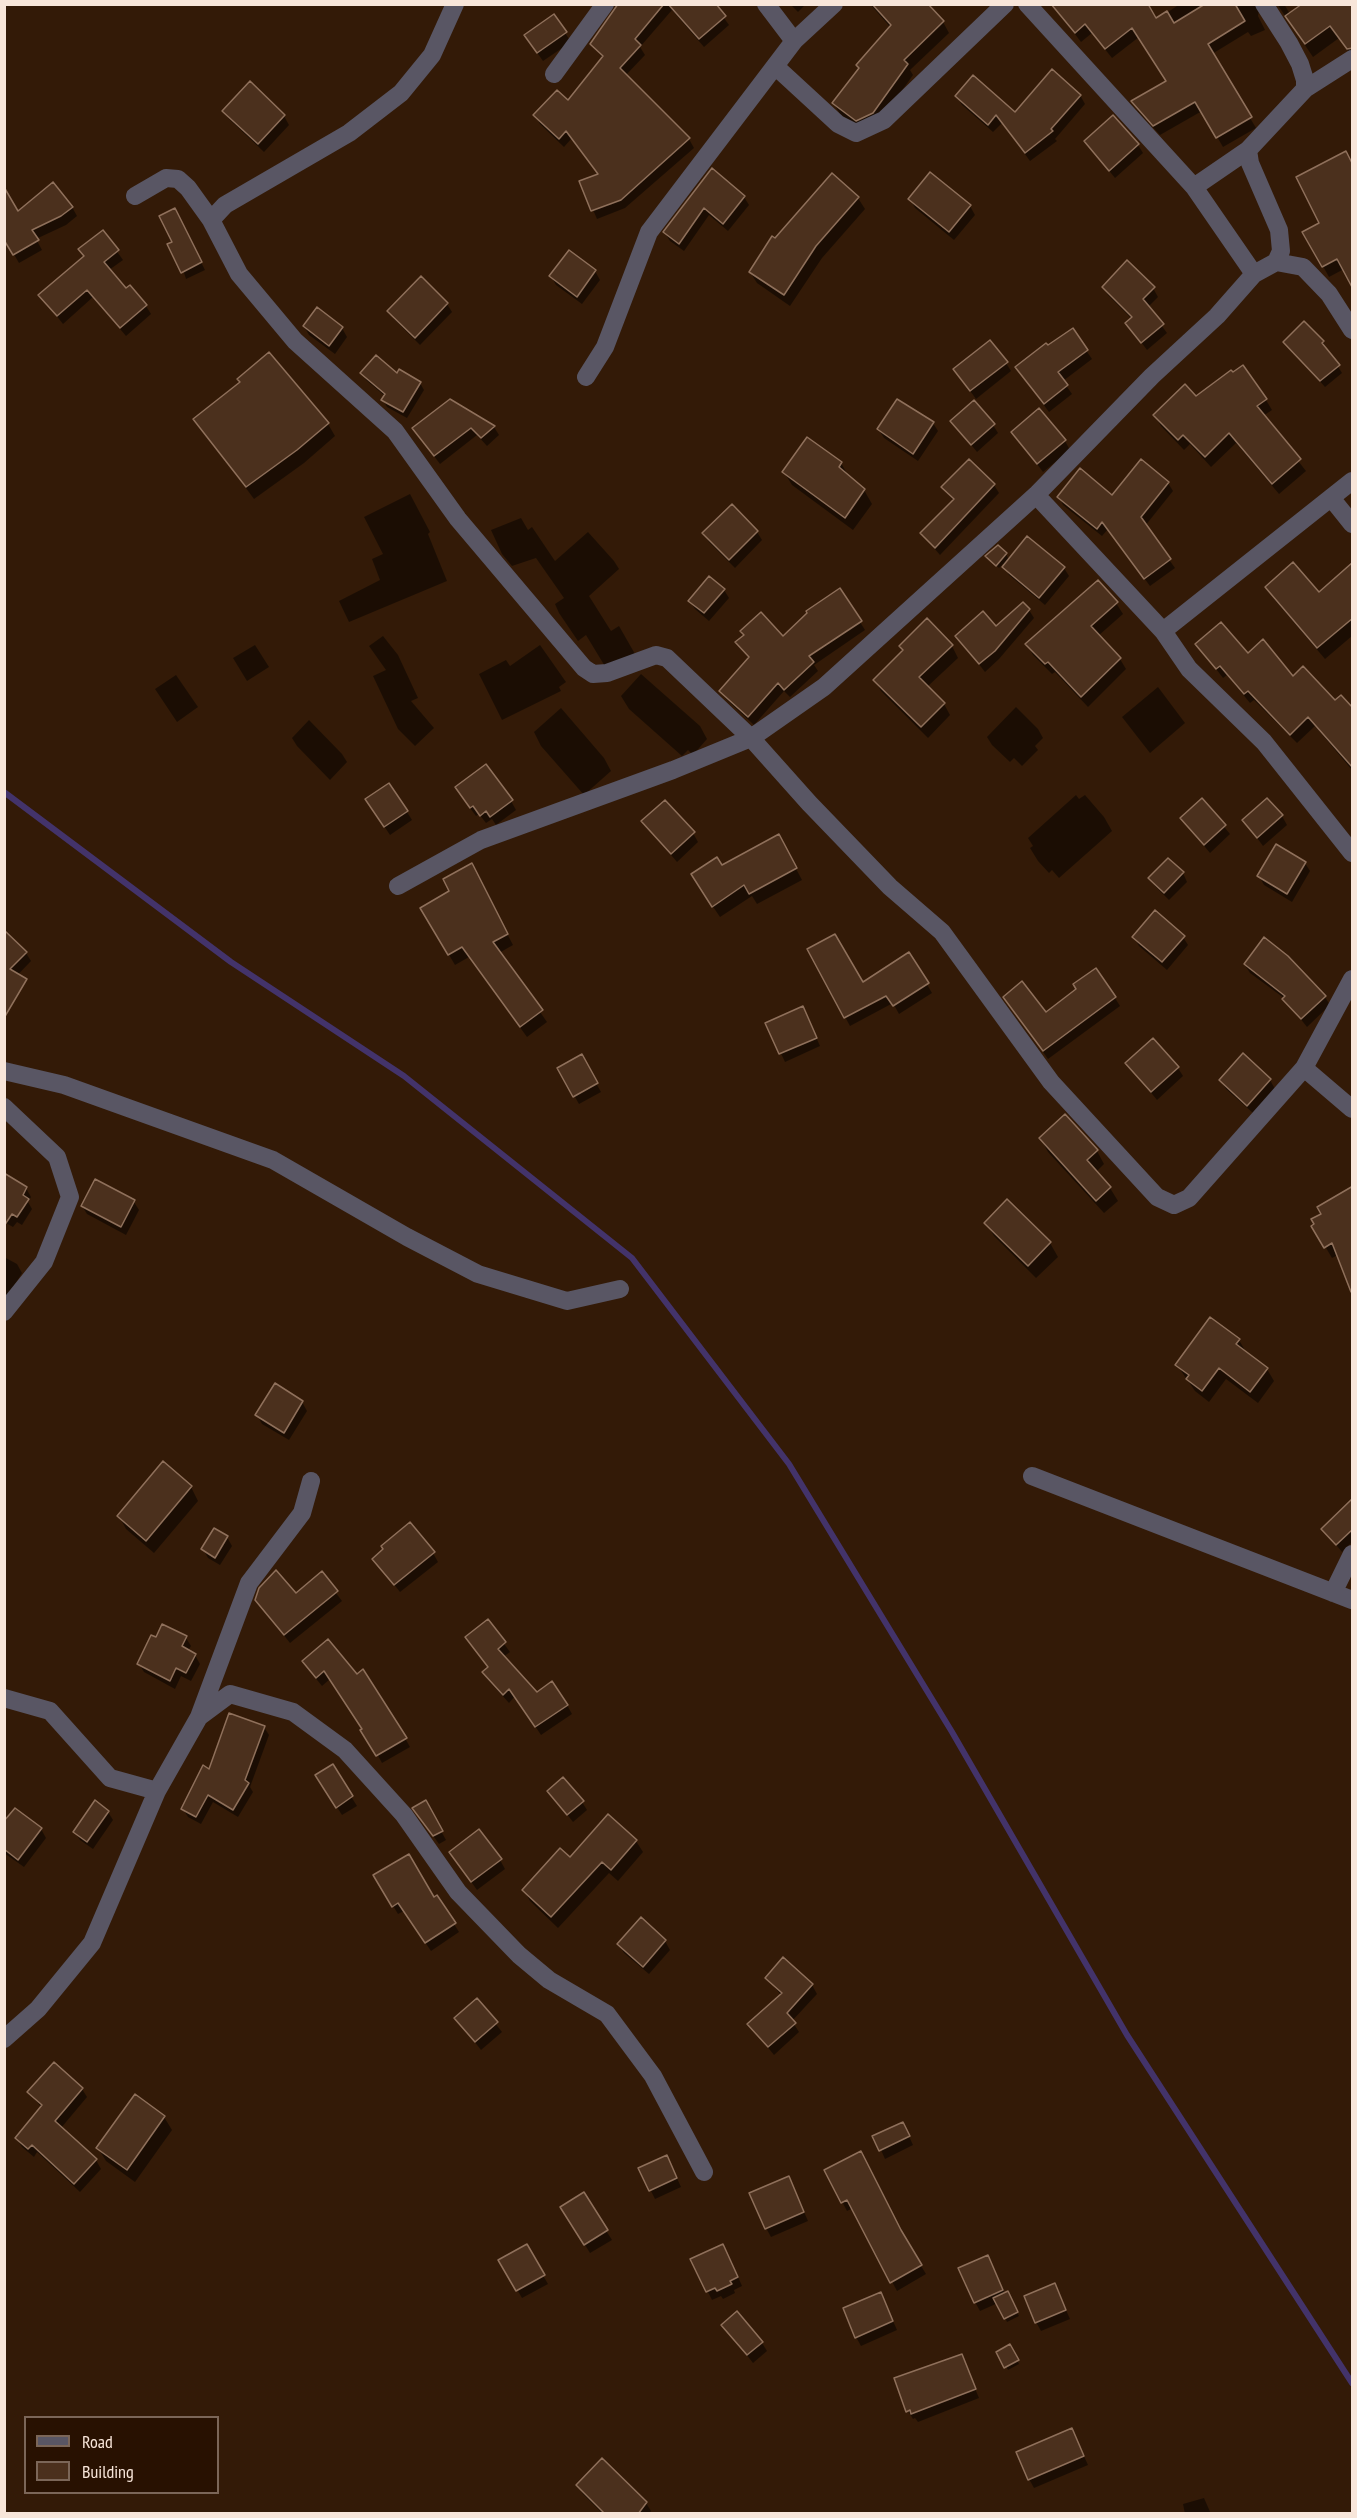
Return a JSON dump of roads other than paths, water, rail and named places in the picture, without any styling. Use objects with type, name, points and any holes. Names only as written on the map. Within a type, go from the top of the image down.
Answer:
[{"type":"street","points":[[211,220],[225,205],[349,133],[401,93],[432,55],[455,4]]},
{"type":"street","points":[[554,74],[605,4]]},
{"type":"street","points":[[766,4],[794,41]]},
{"type":"street","points":[[586,377],[605,347],[649,232],[794,41],[834,4]]},
{"type":"street","points":[[775,66],[838,124],[855,133],[884,120],[1005,4]]},
{"type":"street","points":[[1027,4],[1194,187],[1254,274]]},
{"type":"street","points":[[1264,4],[1300,64],[1305,89]]},
{"type":"street","points":[[1194,187],[1248,150],[1305,89],[1353,59]]},
{"type":"street","points":[[398,886],[481,840],[673,770],[751,738],[824,687],[1036,495],[1152,376],[1217,316],[1254,274],[1276,262],[1281,251],[1279,230],[1250,163],[1248,150]]},
{"type":"street","points":[[135,196],[166,178],[178,179],[211,220],[239,274],[295,341],[395,431],[458,519],[584,668],[592,674],[607,673],[656,655],[667,658],[751,738],[890,887],[942,932],[1051,1082],[1157,1197],[1174,1205],[1190,1198],[1304,1068],[1353,979]]},
{"type":"street","points":[[1276,262],[1303,267],[1329,294],[1353,330]]},
{"type":"street","points":[[1164,631],[1353,481]]},
{"type":"street","points":[[1036,495],[1164,631],[1189,669],[1264,742],[1353,854]]},
{"type":"street","points":[[1332,499],[1353,524]]},
{"type":"street","points":[[1304,1068],[1353,1109]]},
{"type":"street","points":[[4,1071],[64,1085],[273,1160],[407,1237],[478,1274],[567,1301],[620,1289]]},
{"type":"street","points":[[4,1107],[57,1157],[70,1197],[44,1262],[4,1312]]},
{"type":"street","points":[[1032,1476],[1353,1600]]},
{"type":"street","points":[[4,2039],[38,2009],[92,1943],[157,1791],[199,1717],[249,1583],[302,1513],[311,1481]]},
{"type":"street","points":[[1333,1593],[1353,1554]]},
{"type":"street","points":[[199,1717],[230,1694],[293,1713],[345,1750],[404,1815],[458,1892],[519,1955],[549,1980],[607,2014],[653,2076],[704,2172]]},
{"type":"street","points":[[4,1698],[50,1711],[110,1778],[157,1791]]},
{"type":"waterway","points":[[4,792],[231,962],[404,1076],[632,1258],[789,1464],[952,1732],[1127,2035],[1352,2383]]}]
